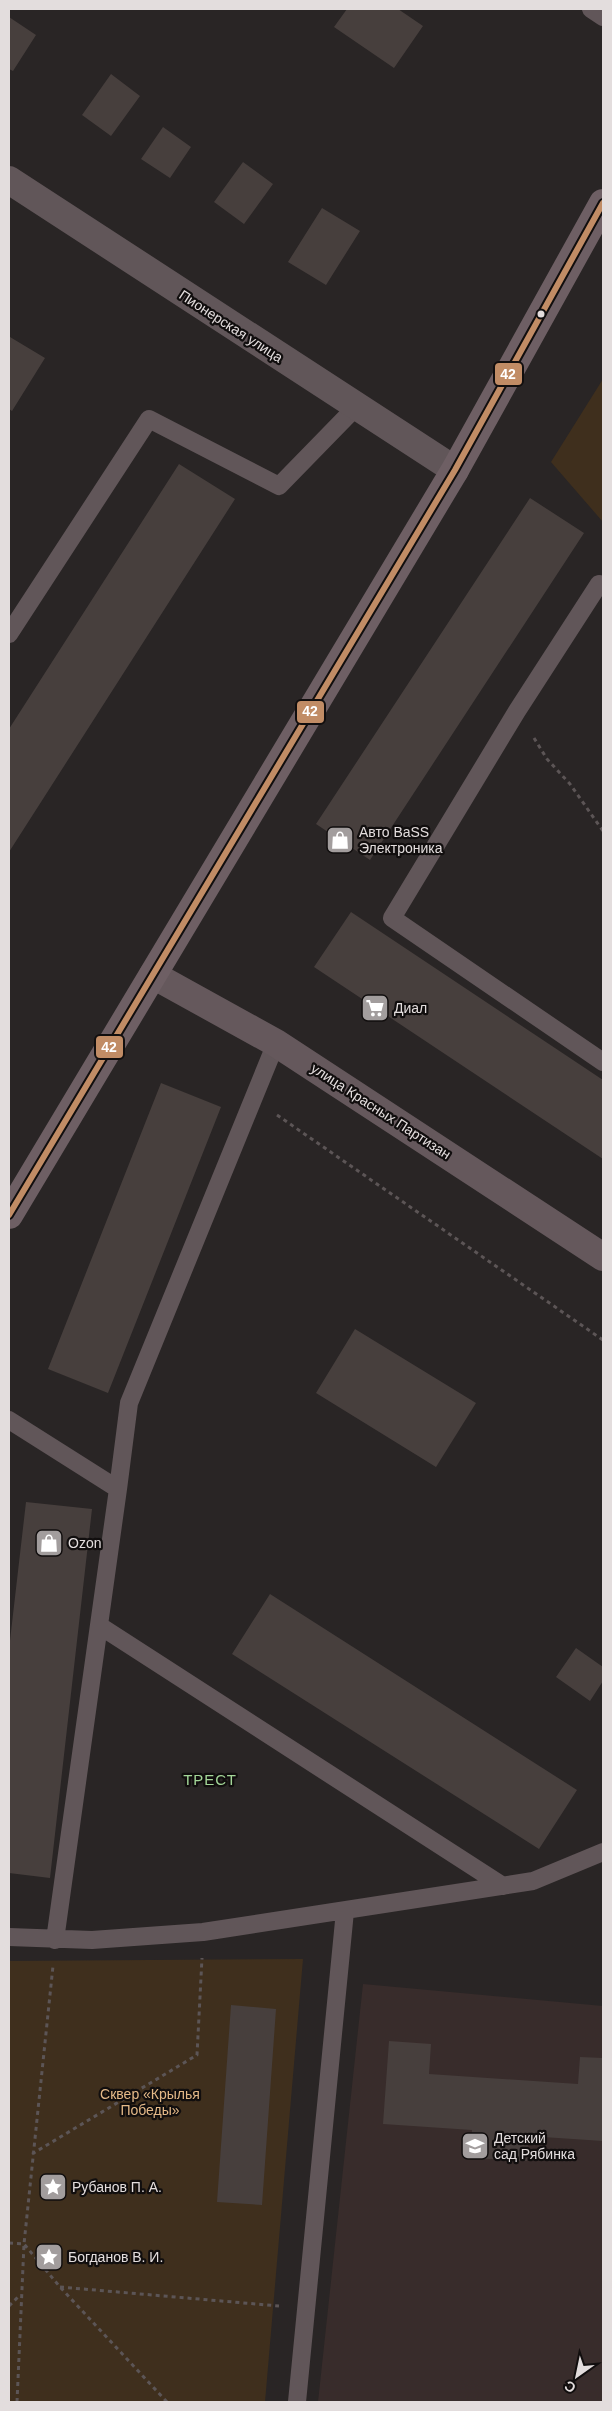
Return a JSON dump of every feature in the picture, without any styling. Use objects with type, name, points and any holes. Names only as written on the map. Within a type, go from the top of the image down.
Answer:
[{"type":"main road","points":[[9,1215],[454,470],[603,203]]},
{"type":"main road","name":"улица Красных Партизан","points":[[153,975],[276,1043],[603,1257]]},
{"type":"street","name":"Пионерская улица","points":[[9,180],[454,470]]},
{"type":"lane","points":[[591,9],[603,16]]},
{"type":"lane","points":[[9,634],[149,419],[279,486],[356,407]]},
{"type":"lane","points":[[600,584],[517,711],[392,918],[603,1062]]},
{"type":"lane","points":[[55,1940],[100,1626],[128,1403],[276,1043]]},
{"type":"lane","points":[[9,1420],[118,1489]]},
{"type":"lane","points":[[100,1626],[503,1886]]},
{"type":"lane","points":[[9,1937],[55,1940],[203,1932],[533,1881],[603,1852]]},
{"type":"lane","points":[[297,2402],[345,1911]]},
{"type":"path","points":[[517,711],[546,759],[570,784],[603,832]]},
{"type":"path","points":[[252,1098],[603,1340]]},
{"type":"path","points":[[32,2154],[197,2055],[203,1932]]},
{"type":"path","points":[[17,2402],[20,2294],[24,2244],[55,1940]]},
{"type":"path","points":[[9,2243],[24,2244],[60,2288],[168,2402]]},
{"type":"path","points":[[60,2288],[305,2309]]},
{"type":"path","points":[[9,2306],[20,2294]]},
{"type":"shaded area","name":"Детский сад Рябинка","points":[[363,1984],[603,2006],[603,2402],[318,2402]]},
{"type":"green space","points":[[603,379],[603,522],[551,462]]},
{"type":"green space","name":"Сквер «Крылья Победы»","points":[[303,1959],[265,2402],[9,2402],[9,1961]]},
{"type":"building","points":[[347,9],[398,9],[423,26],[394,68],[334,27]]},
{"type":"building","points":[[9,17],[36,35],[13,71],[9,69]]},
{"type":"building","points":[[111,74],[140,96],[111,136],[82,115]]},
{"type":"building","points":[[163,127],[191,147],[170,178],[141,159]]},
{"type":"building","points":[[243,162],[273,184],[244,224],[214,202]]},
{"type":"building","points":[[322,208],[360,231],[326,285],[288,262]]},
{"type":"building","points":[[10,337],[45,358],[12,411],[9,409]]},
{"type":"building","points":[[179,464],[235,499],[9,852],[9,729]]},
{"type":"building","points":[[530,498],[584,533],[370,860],[316,824]]},
{"type":"building","points":[[351,912],[603,1080],[603,1159],[314,967]]},
{"type":"building","points":[[161,1083],[221,1107],[108,1393],[48,1369]]},
{"type":"building","points":[[355,1329],[476,1403],[436,1467],[316,1393]]},
{"type":"building","points":[[26,1502],[92,1509],[50,1878],[9,1873],[9,1649]]},
{"type":"building","points":[[270,1594],[577,1790],[539,1849],[232,1654]]},
{"type":"building","points":[[576,1648],[603,1667],[603,1681],[590,1701],[556,1677]]},
{"type":"building","points":[[231,2005],[276,2009],[262,2205],[217,2202]]},
{"type":"building","points":[[389,2041],[431,2044],[429,2074],[578,2084],[580,2057],[603,2058],[603,2141],[528,2136],[527,2161],[470,2158],[472,2130],[383,2124]]},
{"type":"transit line","name":"42","points":[[9,1215],[455,470],[603,203]]},
{"type":"place","name":"Авто BaSS Электроника","points":[[340,840]]},
{"type":"place","name":"Диал","points":[[375,1008]]},
{"type":"place","name":"Ozon","points":[[49,1543]]},
{"type":"place","name":"Детский сад Рябинка","points":[[475,2146]]},
{"type":"place","name":"Рубанов П. А.","points":[[53,2187]]},
{"type":"place","name":"Богданов В. И.","points":[[49,2257]]},
{"type":"district","name":"ТРЕСТ","points":[[210,1779]]}]
